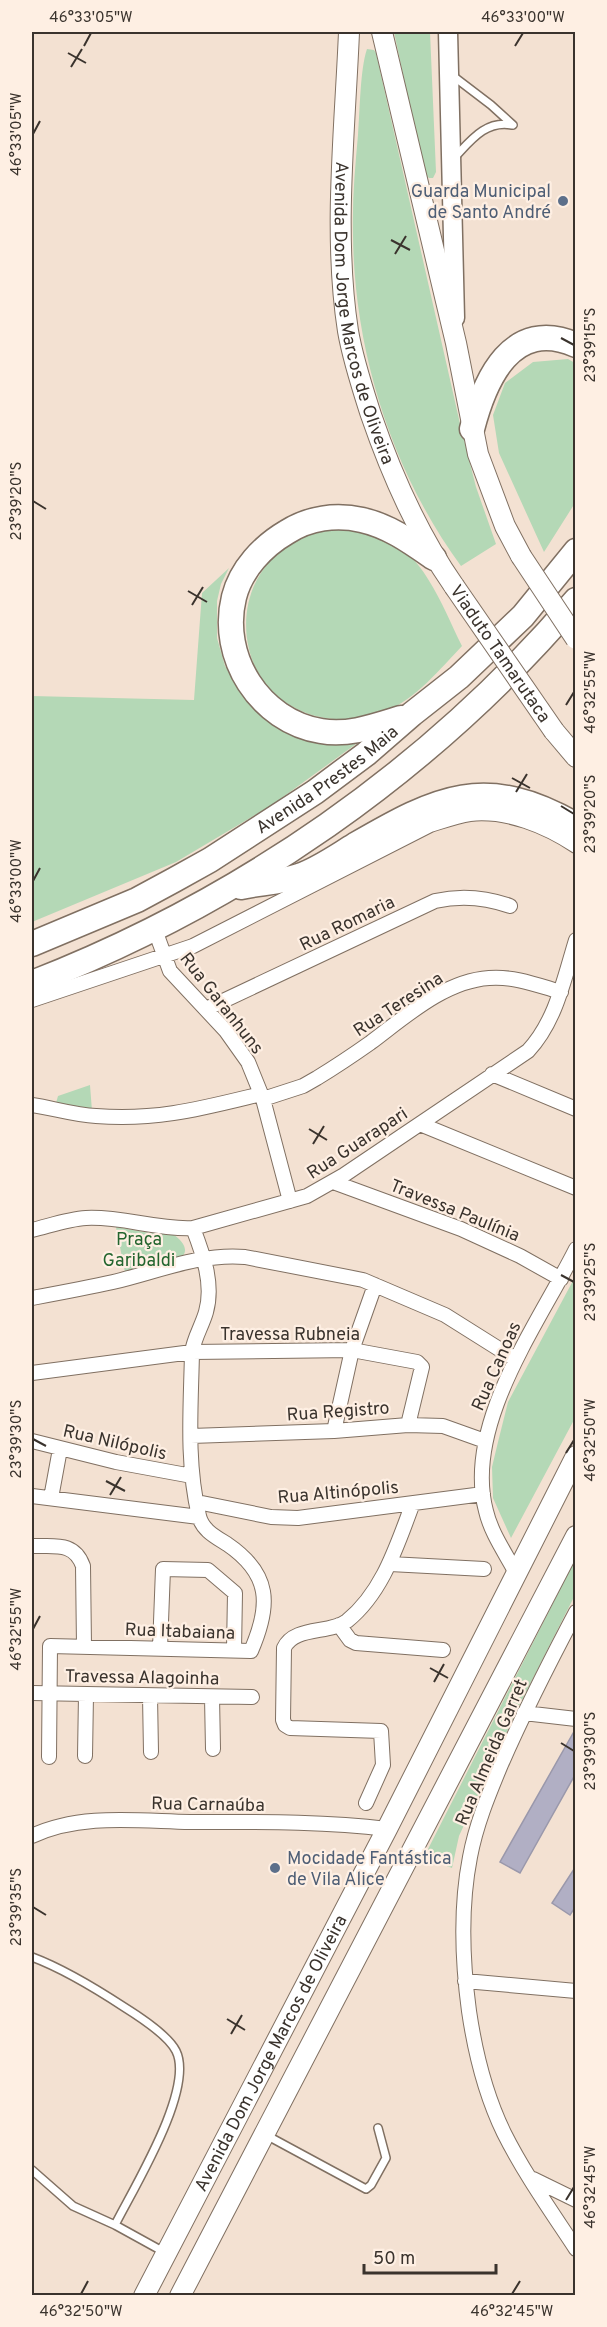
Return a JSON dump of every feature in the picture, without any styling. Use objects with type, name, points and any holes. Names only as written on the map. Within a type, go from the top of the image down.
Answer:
[{"type":"highway","points":[[472,429],[492,373],[510,352],[520,345],[544,339],[576,345]]},
{"type":"highway","points":[[412,714],[346,733],[310,729],[284,716],[257,694],[243,675],[233,638],[234,595],[252,560],[272,541],[299,525],[327,518],[361,520],[392,531],[445,573]]},
{"type":"highway","name":"Avenida Prestes Maia","points":[[32,944],[137,900],[210,860],[315,792],[366,754],[459,677],[523,615],[576,551]]},
{"type":"highway","name":"Avenida Prestes Maia","points":[[32,984],[155,930],[229,888],[338,818],[389,780],[496,687],[539,644],[576,600]]},
{"type":"highway","points":[[229,888],[300,876],[406,816],[454,798],[491,795],[516,799],[546,809],[576,825]]},
{"type":"main road","name":"Avenida Dom Jorge Marcos de Oliveira","points":[[350,32],[342,217],[348,331],[358,379],[388,463],[407,507],[445,573]]},
{"type":"main road","points":[[382,32],[456,343],[472,429],[486,478],[505,526],[521,556],[576,639]]},
{"type":"main road","name":"Viaduto Tamarutaca","points":[[445,573],[554,731],[576,756]]},
{"type":"main road","name":"Avenida Dom Jorge Marcos de Oliveira","points":[[144,2295],[387,1830],[576,1456]]},
{"type":"main road","name":"Avenida Dom Jorge Marcos de Oliveira","points":[[180,2295],[576,1536]]},
{"type":"street","points":[[448,32],[456,343]]},
{"type":"street","points":[[32,1000],[193,946],[430,825],[470,814],[497,815],[542,826],[576,846]]},
{"type":"street","name":"Rua Romaria","points":[[206,1009],[435,901],[479,898],[510,906]]},
{"type":"street","name":"Rua Garanhuns","points":[[155,930],[170,971],[226,1031],[248,1062],[262,1096],[290,1201]]},
{"type":"street","name":"Rua Guarapari","points":[[32,1230],[87,1218],[180,1229],[193,1228],[307,1196],[333,1182],[492,1074],[520,1058],[541,1036],[561,992],[576,940]]},
{"type":"street","name":"Rua Teresina","points":[[32,1105],[93,1116],[143,1118],[262,1096],[303,1086],[433,998],[455,987],[487,978],[499,978],[525,981],[561,992]]},
{"type":"street","points":[[492,1074],[576,1109]]},
{"type":"street","points":[[420,1124],[576,1188]]},
{"type":"street","name":"Travessa Paulínia","points":[[333,1182],[460,1229],[520,1256],[561,1279]]},
{"type":"street","points":[[32,1496],[199,1517],[192,1476],[192,1352],[208,1304],[205,1259],[193,1228]]},
{"type":"street","name":"Rua Canoas","points":[[516,1573],[486,1513],[483,1494],[485,1441],[498,1400],[515,1359],[576,1249]]},
{"type":"street","points":[[32,1298],[114,1282],[205,1259],[227,1255],[245,1257],[363,1280],[445,1315],[515,1359]]},
{"type":"street","points":[[334,1431],[352,1350],[375,1285]]},
{"type":"street","name":"Travessa Rubneia","points":[[32,1373],[192,1352],[352,1350],[417,1362],[422,1367],[408,1425]]},
{"type":"street","name":"Rua Registro","points":[[191,1436],[334,1431],[408,1425],[443,1426],[485,1441]]},
{"type":"street","name":"Rua Nilópolis","points":[[32,1441],[60,1449],[192,1476]]},
{"type":"street","points":[[51,1498],[60,1449]]},
{"type":"street","name":"Rua Altinópolis","points":[[197,1502],[271,1517],[292,1518],[483,1494]]},
{"type":"street","points":[[366,1803],[382,1766],[381,1731],[290,1728],[285,1725],[283,1720],[284,1654],[286,1644],[301,1635],[339,1625],[360,1607],[390,1564],[413,1503]]},
{"type":"street","name":"Rua Itabaiana","points":[[49,1757],[50,1646],[251,1651],[264,1614],[264,1595],[258,1576],[249,1563],[235,1550],[206,1529],[199,1517]]},
{"type":"street","points":[[32,1546],[73,1549],[78,1554],[82,1566],[84,1646]]},
{"type":"street","points":[[390,1564],[484,1569]]},
{"type":"street","points":[[160,1648],[163,1569],[208,1570],[235,1593],[234,1650]]},
{"type":"street","name":"Rua Almeida Garret","points":[[576,1612],[524,1713],[485,1803],[470,1857],[463,1908],[465,1981],[482,2073],[504,2133],[576,2248]]},
{"type":"street","points":[[339,1625],[350,1640],[356,1643],[443,1650]]},
{"type":"street","name":"Travessa Alagoinha","points":[[32,1693],[252,1697]]},
{"type":"street","points":[[85,1756],[86,1695]]},
{"type":"street","points":[[150,1696],[150,1752]]},
{"type":"street","points":[[212,1697],[213,1749]]},
{"type":"street","points":[[524,1713],[576,1719]]},
{"type":"street","name":"Rua Carnaúba","points":[[32,1836],[55,1827],[97,1821],[252,1822],[356,1826],[387,1830]]},
{"type":"street","points":[[465,1981],[576,1991]]},
{"type":"street","points":[[531,2178],[576,2200]]},
{"type":"lane","points":[[449,73],[513,125],[495,124],[485,129],[451,161]]},
{"type":"lane","points":[[32,1957],[56,1967],[140,2018],[168,2041],[179,2057],[181,2070],[168,2120],[115,2225]]},
{"type":"lane","points":[[263,2133],[366,2189],[371,2185],[386,2158],[378,2128]]},
{"type":"lane","points":[[32,2170],[73,2206],[115,2225],[166,2253]]},
{"type":"green space","points":[[394,32],[430,32],[436,172],[433,178],[424,174]]},
{"type":"green space","points":[[367,49],[374,50],[376,53],[461,428],[476,487],[496,544],[461,566],[415,491],[397,451],[369,366],[361,322],[355,279],[353,210],[362,79]]},
{"type":"green space","points":[[568,359],[575,363],[575,503],[544,552],[499,453],[493,415],[505,383],[533,362]]},
{"type":"green space","points":[[342,527],[374,532],[391,540],[405,551],[418,564],[438,596],[462,646],[427,683],[397,706],[375,715],[352,719],[330,719],[297,709],[278,697],[264,681],[253,662],[246,620],[249,599],[257,579],[278,552],[304,534]]},
{"type":"green space","points":[[229,568],[221,584],[217,601],[217,638],[225,666],[245,699],[267,718],[367,736],[272,805],[176,862],[32,922],[32,696],[194,700],[202,593]]},
{"type":"green space","points":[[90,1085],[92,1111],[56,1103],[58,1096]]},
{"type":"green space","name":"Praça Garibaldi","points":[[116,1227],[174,1235],[183,1243],[185,1253],[179,1259],[125,1272]]},
{"type":"green space","points":[[575,1277],[575,1418],[511,1538],[493,1498],[492,1467],[498,1442],[508,1402]]},
{"type":"green space","points":[[575,1560],[575,1595],[515,1714],[459,1836],[452,1868],[424,1857]]},
{"type":"building","points":[[576,1728],[576,1773],[520,1873],[500,1862]]},
{"type":"building","points":[[576,1866],[576,1906],[570,1915],[552,1903]]},
{"type":"place","name":"Guarda Municipal de Santo André","points":[[563,201]]},
{"type":"place","name":"Mocidade Fantástica de Vila Alice","points":[[275,1868]]}]
